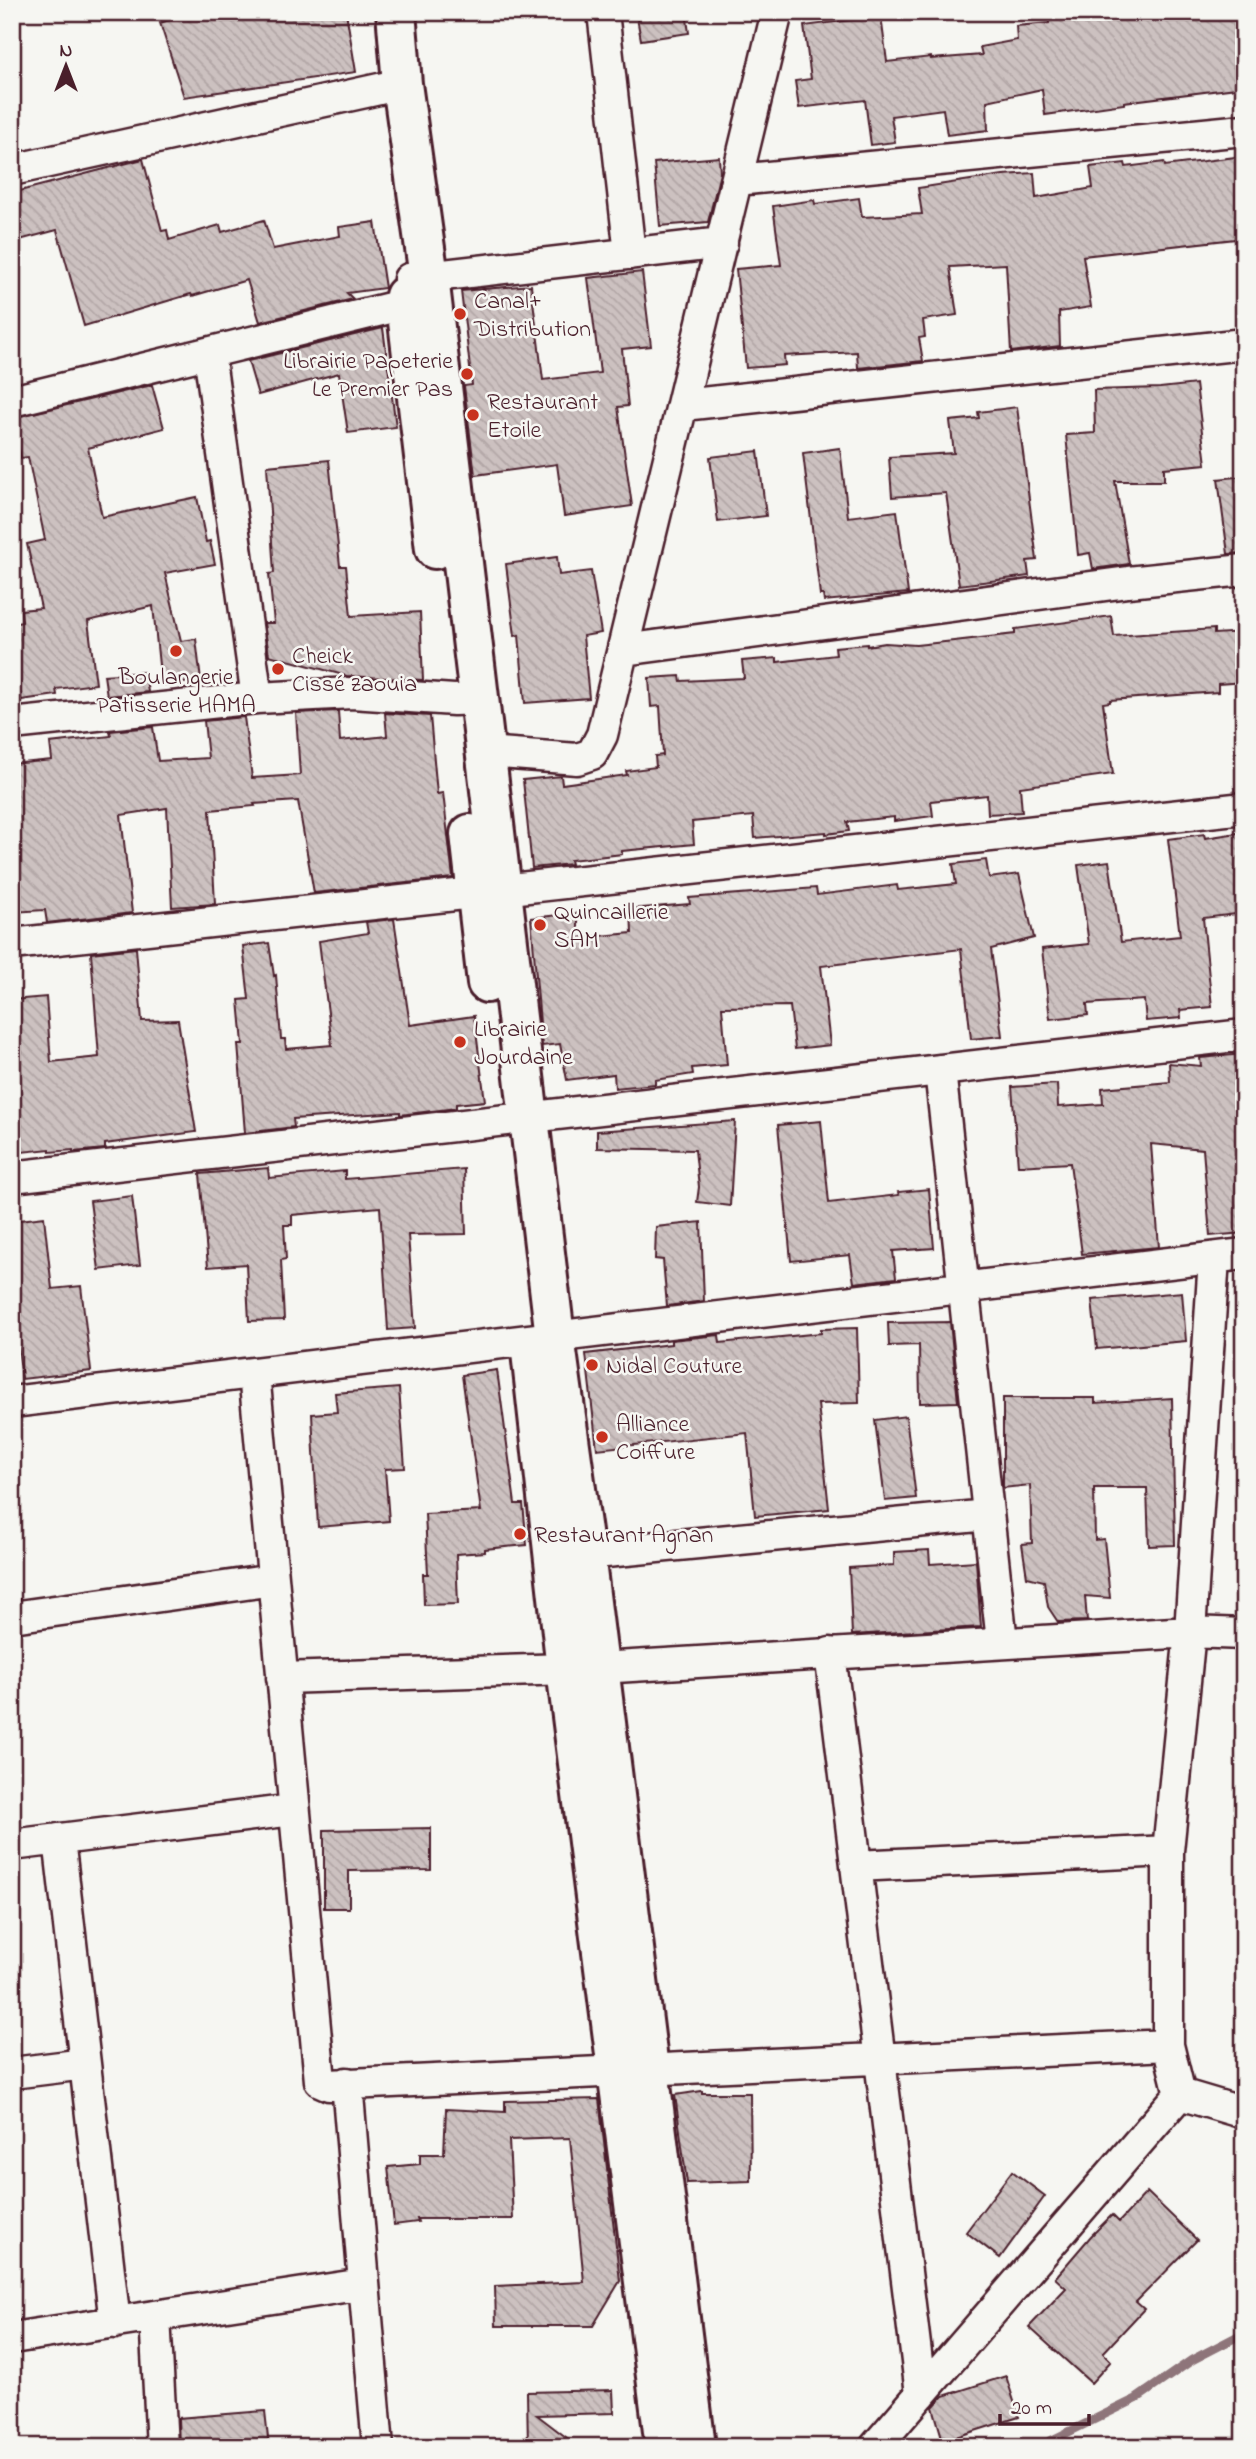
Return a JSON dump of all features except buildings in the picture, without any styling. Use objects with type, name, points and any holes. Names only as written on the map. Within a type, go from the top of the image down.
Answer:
[{"type":"street","points":[[372,12],[391,86],[412,287],[467,699],[633,2071],[665,2447]]},
{"type":"street","points":[[391,86],[396,12]]},
{"type":"street","points":[[603,12],[630,254]]},
{"type":"street","points":[[486,752],[577,759],[592,754],[602,735],[777,12]]},
{"type":"street","points":[[12,170],[391,86]]},
{"type":"street","points":[[737,180],[1244,130]]},
{"type":"street","points":[[12,401],[209,353],[412,287],[722,243]]},
{"type":"street","points":[[682,405],[1244,344]]},
{"type":"street","points":[[209,353],[257,698]]},
{"type":"street","points":[[624,650],[1128,582],[1244,570]]},
{"type":"street","points":[[12,723],[257,698],[352,693],[467,699]]},
{"type":"street","points":[[467,699],[486,752],[490,891]]},
{"type":"street","points":[[12,944],[1244,808]]},
{"type":"street","points":[[12,1177],[1244,1035]]},
{"type":"street","points":[[940,1070],[1002,1642]]},
{"type":"street","points":[[12,1402],[1244,1254]]},
{"type":"street","points":[[1180,2094],[1168,2045],[1168,1851],[1190,1632],[1214,1258]]},
{"type":"street","points":[[543,1338],[585,1554],[583,1668]]},
{"type":"street","points":[[254,1373],[317,2073],[320,2081],[329,2085],[1168,2045]]},
{"type":"street","points":[[585,1554],[988,1515]]},
{"type":"street","points":[[12,1617],[273,1580]]},
{"type":"street","points":[[282,1678],[583,1668],[1190,1632],[1244,1634]]},
{"type":"street","points":[[830,1653],[921,2394]]},
{"type":"street","points":[[12,1845],[293,1810]]},
{"type":"street","points":[[59,1839],[116,2323]]},
{"type":"street","points":[[856,1866],[1168,1851]]},
{"type":"street","points":[[12,2073],[85,2064]]},
{"type":"street","points":[[633,2071],[695,2447]]},
{"type":"street","points":[[347,2083],[378,2447]]},
{"type":"street","points":[[1180,2094],[1244,2113]]},
{"type":"street","points":[[875,2447],[1180,2094]]},
{"type":"street","points":[[12,2338],[363,2284]]},
{"type":"street","points":[[155,2316],[162,2447]]},
{"type":"waterway","points":[[1038,2447],[1136,2399],[1192,2360],[1244,2333]]},
{"type":"place","name":"Canal+ Distribution","points":[[460,314]]},
{"type":"place","name":"Librairie Papeterie Le Premier Pas","points":[[467,374]]},
{"type":"place","name":"Restaurant Etoile","points":[[473,415]]},
{"type":"place","name":"Boulangerie Patisserie HAMA","points":[[176,651]]},
{"type":"place","name":"Cheick Cissé zaouia","points":[[278,669]]},
{"type":"place","name":"Quincaillerie SAM","points":[[540,925]]},
{"type":"place","name":"Librairie Jourdaine","points":[[460,1042]]},
{"type":"place","name":"Nidal Couture","points":[[592,1365]]},
{"type":"place","name":"Alliance Coiffure","points":[[602,1437]]},
{"type":"place","name":"Restaurant Agnan","points":[[520,1534]]}]
